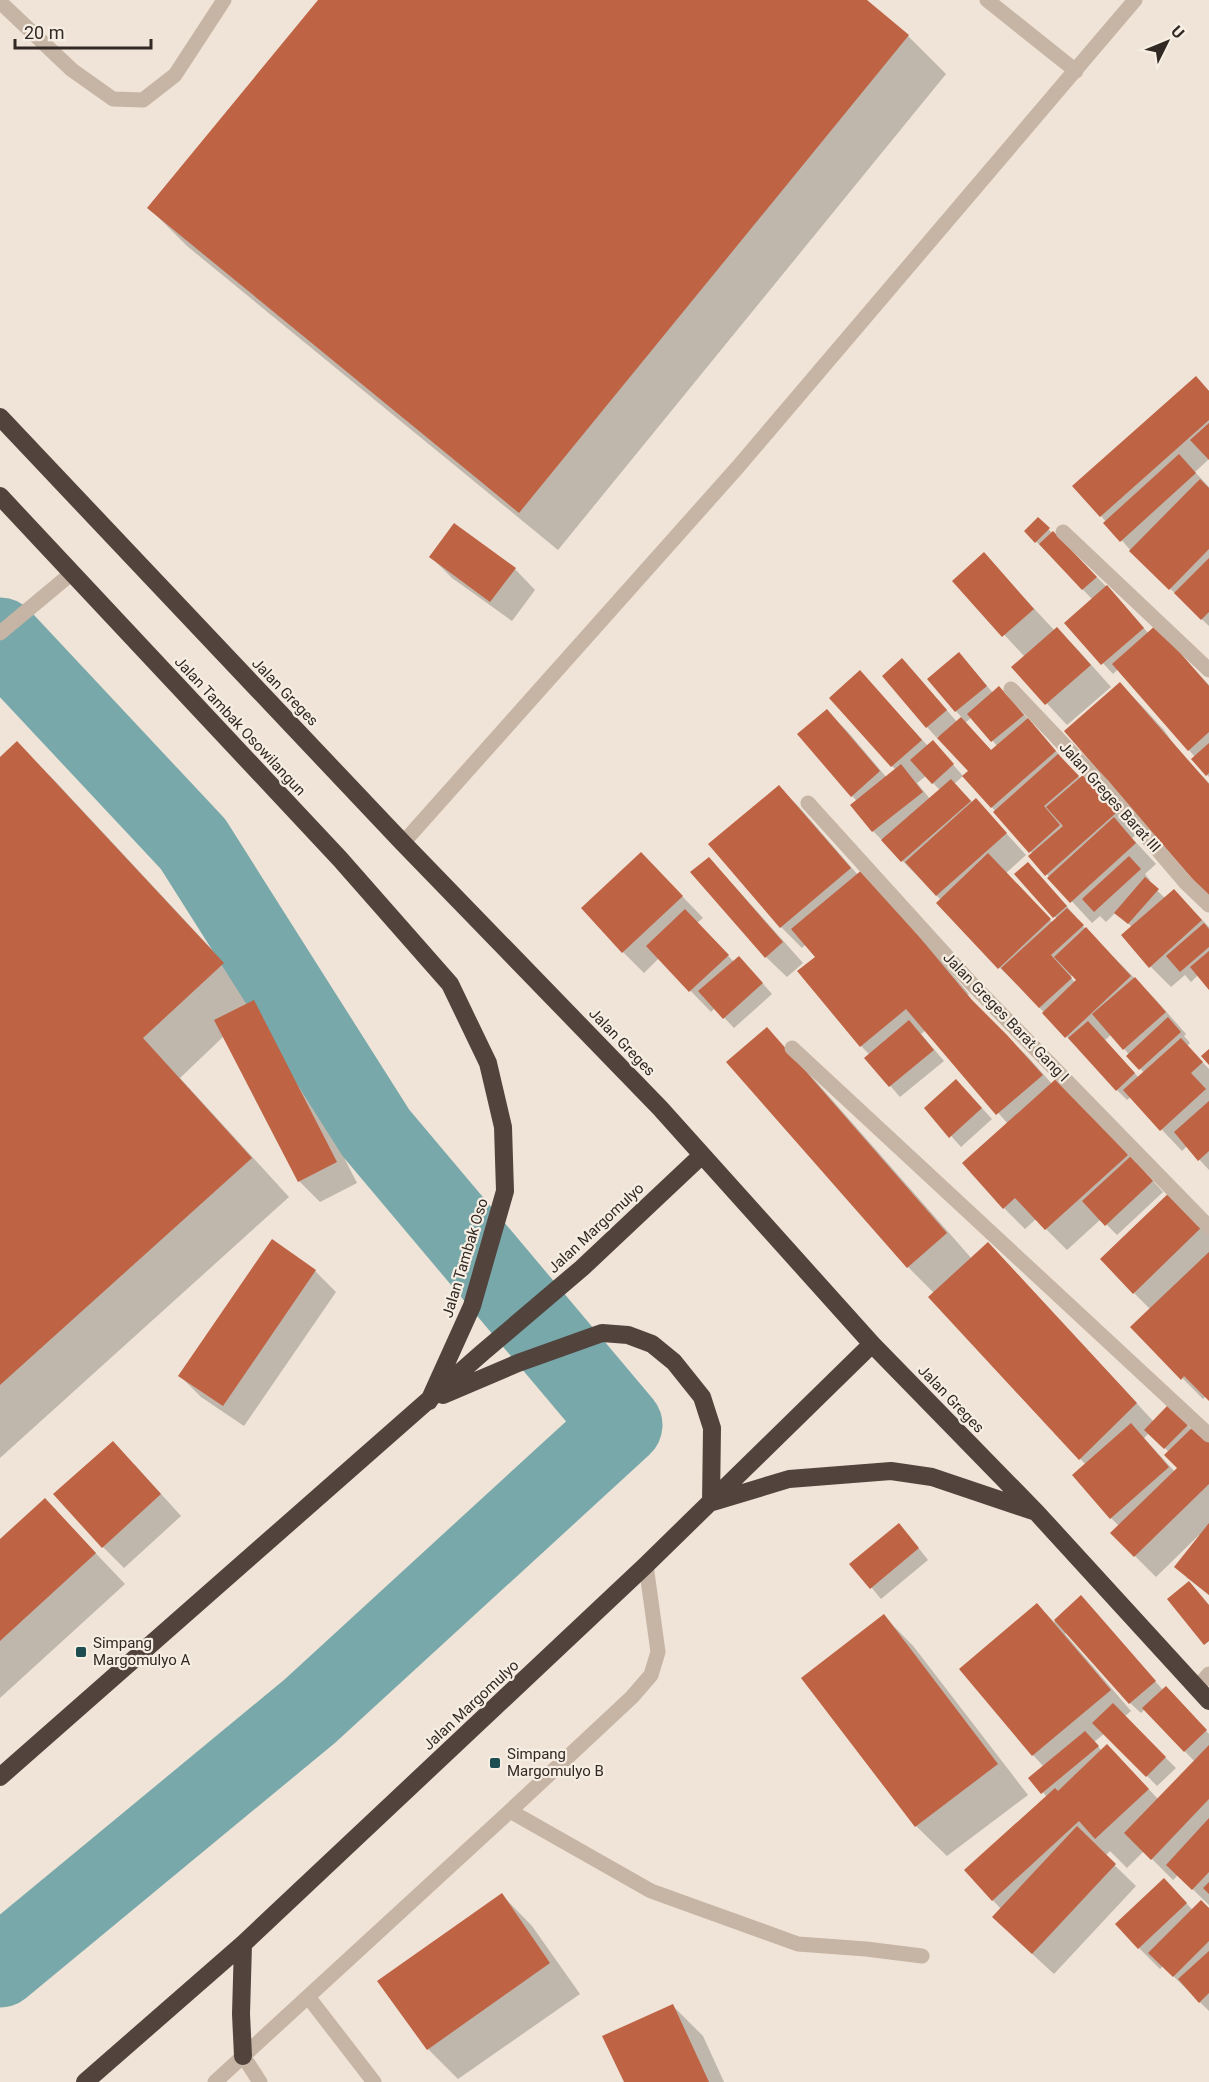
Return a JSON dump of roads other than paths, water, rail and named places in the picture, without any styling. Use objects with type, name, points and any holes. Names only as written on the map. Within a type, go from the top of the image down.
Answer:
[{"type":"highway","name":"Jalan Greges","points":[[0,417],[404,843],[660,1108],[872,1344],[1037,1513],[1203,1694]]},
{"type":"highway","name":"Jalan Tambak Osowilangun","points":[[0,496],[340,860],[450,984]]},
{"type":"highway","name":"Jalan Tambak Oso","points":[[429,1401],[472,1306],[504,1191],[502,1127],[488,1063],[450,984]]},
{"type":"highway","name":"Jalan Margomulyo","points":[[0,1777],[482,1353],[582,1268],[701,1156]]},
{"type":"highway","points":[[429,1401],[518,1363],[602,1333],[628,1335],[652,1344],[674,1362],[702,1397],[712,1428],[711,1502],[789,1479],[891,1471],[932,1477],[1037,1513]]},
{"type":"highway","name":"Jalan Margomulyo","points":[[84,2082],[243,1944],[646,1565],[872,1344]]},
{"type":"highway","points":[[243,1944],[241,2014],[243,2056]]},
{"type":"street","points":[[0,2],[72,70],[113,99],[143,100],[175,75],[224,0]]},
{"type":"street","points":[[987,0],[1076,71]]},
{"type":"street","points":[[404,843],[737,468],[1135,0]]},
{"type":"street","points":[[1063,532],[1209,670]]},
{"type":"street","points":[[0,633],[72,573]]},
{"type":"street","name":"Jalan Greges Barat III","points":[[1011,689],[1104,787],[1185,882],[1209,905]]},
{"type":"street","name":"Jalan Greges Barat Gang I","points":[[808,803],[972,984],[1209,1227]]},
{"type":"street","points":[[792,1048],[1209,1435]]},
{"type":"street","points":[[215,2082],[510,1811],[632,1697],[651,1675],[658,1652],[646,1565]]},
{"type":"street","points":[[1203,1694],[1209,1674]]},
{"type":"street","points":[[510,1811],[651,1891],[798,1944],[866,1948],[922,1956]]},
{"type":"street","points":[[309,1998],[374,2082]]},
{"type":"street","points":[[243,2056],[260,2082]]},
{"type":"waterway","points":[[0,638],[193,844],[376,1133],[622,1425],[310,1711],[0,1967]]},
{"type":"place","name":"Simpang Margomulyo A","points":[[81,1652]]},
{"type":"place","name":"Simpang Margomulyo B","points":[[495,1763]]}]
